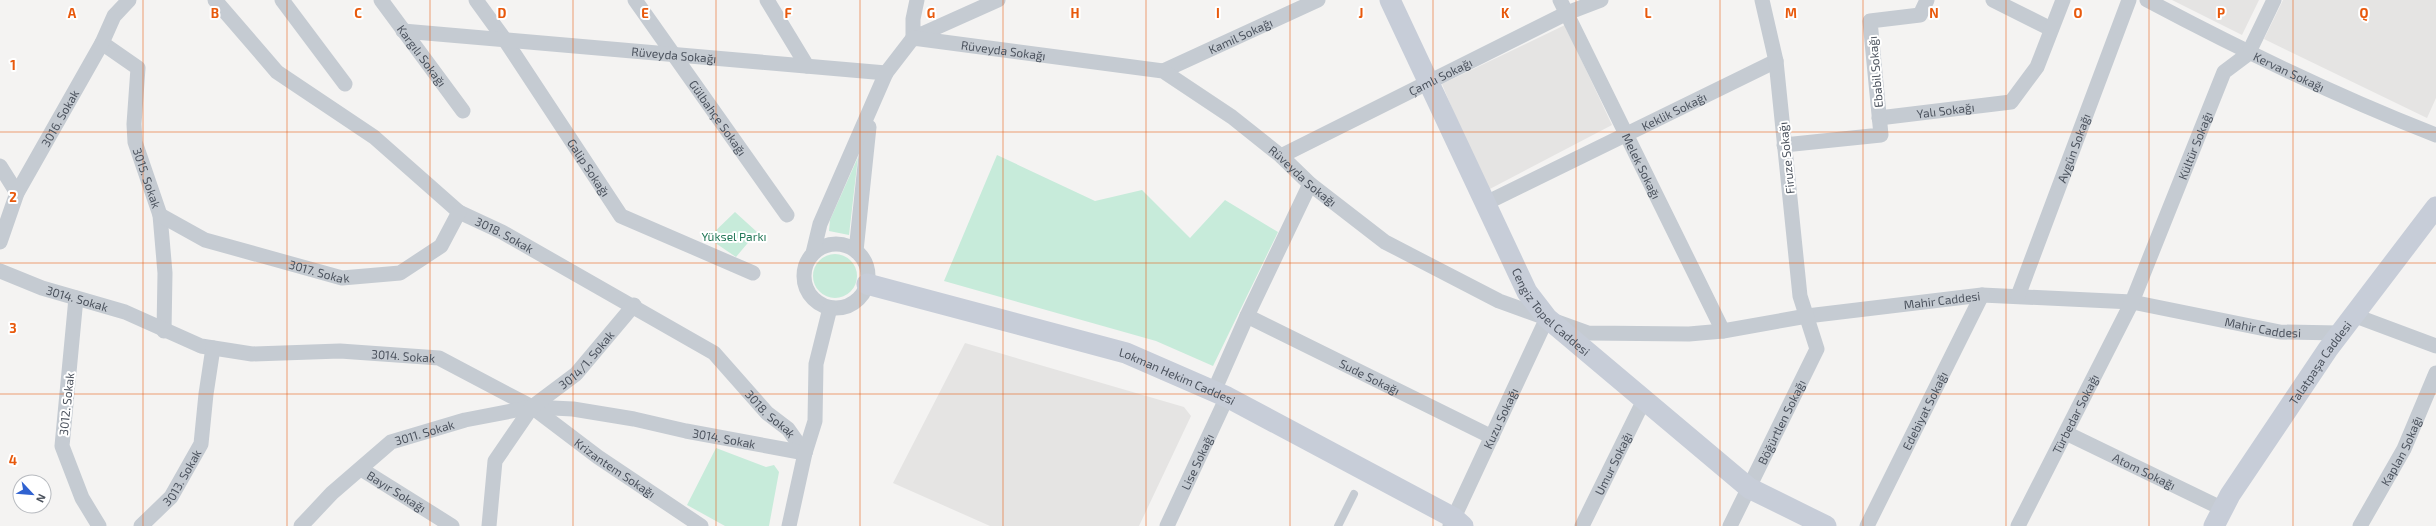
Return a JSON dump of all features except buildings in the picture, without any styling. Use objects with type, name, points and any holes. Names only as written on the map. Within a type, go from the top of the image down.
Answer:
[{"type":"street","name":"3016. Sokak","points":[[0,242],[17,193],[102,43],[114,16],[129,0]]},
{"type":"street","name":"3018. Sokak","points":[[215,0],[277,72],[374,138],[460,212],[502,232],[634,305],[714,353],[767,413],[788,429],[805,453]]},
{"type":"street","points":[[282,0],[345,84]]},
{"type":"street","name":"Kargılı Sokağı","points":[[381,0],[463,111]]},
{"type":"street","name":"Galip Sokağı","points":[[476,0],[505,40],[621,216],[753,273]]},
{"type":"street","name":"Gülbahçe Sokağı","points":[[635,0],[787,215]]},
{"type":"street","points":[[767,0],[807,66]]},
{"type":"street","points":[[913,38],[913,19],[917,0]]},
{"type":"street","points":[[813,253],[829,245],[848,246],[856,251],[867,266],[868,284],[858,300],[851,305],[842,308],[830,308],[816,302],[806,288],[804,269],[813,253],[820,224],[870,114],[886,73],[913,38],[998,0]]},
{"type":"street","name":"Kamil Sokağı","points":[[1163,71],[1318,0]]},
{"type":"street","name":"Cengiz Topel Caddesi","points":[[1390,0],[1527,292],[1547,318],[1749,488],[1826,526]]},
{"type":"street","name":"Çamlı Sokağı","points":[[1281,156],[1429,82],[1564,7],[1601,0]]},
{"type":"street","name":"Firuze Sokağı","points":[[1762,0],[1776,61],[1800,296],[1807,316]]},
{"type":"street","name":"Ebabil Sokağı","points":[[1879,118],[1870,21],[1920,15],[1927,0]]},
{"type":"street","points":[[1993,0],[2051,29]]},
{"type":"street","name":"Yalı Sokağı","points":[[1879,118],[2011,102],[2037,67],[2062,0]]},
{"type":"street","name":"Aygün Sokağı","points":[[2018,296],[2128,0]]},
{"type":"street","name":"Kervan Sokağı","points":[[2147,0],[2248,54],[2386,116],[2436,135]]},
{"type":"street","name":"Kültür Sokağı","points":[[2132,302],[2224,72],[2248,54],[2274,0]]},
{"type":"street","name":"Melek Sokağı","points":[[1564,7],[1722,331]]},
{"type":"street","name":"Rüveyda Sokağı","points":[[403,31],[886,73]]},
{"type":"street","name":"Rüveyda Sokağı","points":[[913,38],[1163,71],[1232,117],[1281,156],[1310,184],[1385,242],[1499,301],[1547,318]]},
{"type":"street","name":"3015. Sokak","points":[[102,43],[138,68],[134,124],[135,142],[146,168],[160,215],[165,273],[164,331]]},
{"type":"street","name":"Keklik Sokağı","points":[[1486,204],[1776,61]]},
{"type":"street","points":[[856,251],[870,114]]},
{"type":"street","points":[[1784,145],[1881,135],[1879,118]]},
{"type":"street","points":[[0,166],[17,193]]},
{"type":"street","points":[[1220,394],[1247,316],[1310,184]]},
{"type":"street","name":"3017. Sokak","points":[[160,215],[205,240],[342,278],[400,273],[441,246],[460,212]]},
{"type":"street","name":"Talatpaşa Caddesi","points":[[2218,518],[2230,495],[2340,333],[2353,315],[2432,220]]},
{"type":"street","name":"3014. Sokak","points":[[0,271],[42,288],[125,312],[164,331],[201,346],[252,354],[340,351],[439,358],[532,407],[573,409],[634,419],[686,431],[805,453]]},
{"type":"street","name":"Lokman Hekim Caddesi","points":[[868,284],[1126,353],[1220,394],[1456,523]]},
{"type":"street","name":"Mahir Caddesi","points":[[1547,318],[1588,333],[1688,334],[1722,331],[1807,316],[1982,295],[2132,302],[2280,332],[2340,333]]},
{"type":"street","name":"Edebiyat Sokağı","points":[[1867,526],[1982,295]]},
{"type":"street","name":"3012. Sokak","points":[[76,298],[62,446],[82,498],[99,526]]},
{"type":"street","name":"Türbedar Sokağı","points":[[2018,526],[2132,302]]},
{"type":"street","name":"3014/1. Sokak","points":[[532,407],[576,374],[634,305]]},
{"type":"street","points":[[789,526],[805,453],[816,421],[816,364],[830,308]]},
{"type":"street","points":[[2353,315],[2436,346]]},
{"type":"street","name":"Sude Sokağı","points":[[1247,316],[1492,437]]},
{"type":"street","name":"Böğürtlen Sokağı","points":[[1730,526],[1817,349],[1807,316]]},
{"type":"street","name":"Kuzu Sokağı","points":[[1456,523],[1492,437],[1547,318]]},
{"type":"street","name":"3013. Sokak","points":[[142,526],[171,497],[201,444],[214,348]]},
{"type":"street","name":"Kaplan Sokağı","points":[[2360,526],[2404,449],[2436,373]]},
{"type":"street","name":"Lise Sokağı","points":[[1167,526],[1220,394]]},
{"type":"street","name":"Umur Sokağı","points":[[1582,526],[1644,400]]},
{"type":"street","points":[[489,526],[495,461],[532,407]]},
{"type":"street","name":"3011. Sokak","points":[[301,526],[332,493],[391,442],[466,420],[532,407]]},
{"type":"street","name":"Krizantem Sokağı","points":[[532,407],[598,457],[701,526]]},
{"type":"street","name":"Atom Sokağı","points":[[2066,433],[2218,518]]},
{"type":"street","name":"Bayır Sokağı","points":[[361,469],[452,526]]},
{"type":"lane","points":[[1338,526],[1354,494]]},
{"type":"shaded area","points":[[2172,0],[2259,0],[2242,35]]},
{"type":"shaded area","points":[[2283,0],[2436,0],[2436,98],[2427,118],[2264,39]]},
{"type":"shaded area","points":[[1565,25],[1612,125],[1486,191],[1442,84]]},
{"type":"shaded area","points":[[965,343],[1184,407],[1191,416],[1139,526],[990,526],[893,483]]},
{"type":"green space","points":[[997,155],[1095,201],[1142,190],[1190,238],[1225,200],[1278,232],[1213,366],[1156,341],[944,281]]},
{"type":"green space","points":[[858,157],[849,235],[829,231],[830,220]]},
{"type":"green space","name":"Yüksel Parkı","points":[[735,212],[757,232],[736,257],[708,238]]},
{"type":"green space","points":[[835,254],[847,258],[853,264],[857,276],[853,288],[847,294],[835,298],[823,294],[817,288],[813,276],[817,264],[823,258]]},
{"type":"green space","points":[[716,448],[766,467],[774,465],[779,472],[769,526],[725,526],[687,505]]}]
